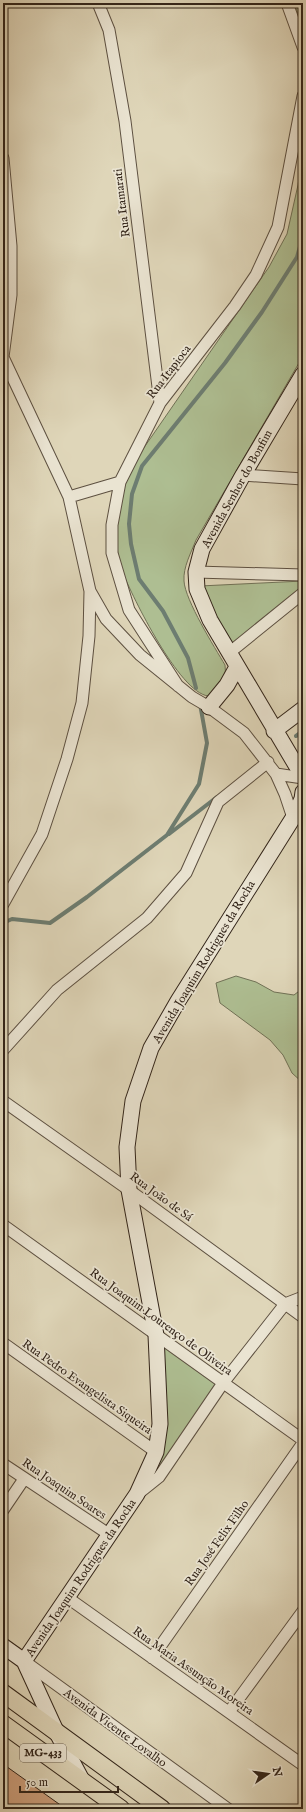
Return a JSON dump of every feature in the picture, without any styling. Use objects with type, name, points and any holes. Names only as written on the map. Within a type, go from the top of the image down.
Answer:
[{"type":"main road","name":"MG-433","points":[[3,1692],[162,1809]]},
{"type":"main road","name":"MG-433","points":[[3,1724],[121,1809]]},
{"type":"street","name":"Rua Itamarati","points":[[98,3],[109,30],[125,121],[160,403]]},
{"type":"street","points":[[287,3],[303,48]]},
{"type":"street","name":"Rua Itapioca","points":[[178,686],[129,610],[112,553],[112,525],[120,482],[160,403],[235,306],[256,275],[278,227],[303,96]]},
{"type":"street","points":[[3,158],[11,246],[11,295],[3,357],[69,497],[90,591],[89,636],[82,703],[67,760],[42,834],[3,904]]},
{"type":"street","name":"Avenida Senhor do Bonfim","points":[[302,378],[243,475],[202,550],[196,572],[198,589],[210,620],[274,731],[303,777]]},
{"type":"street","points":[[243,475],[303,479]]},
{"type":"street","points":[[69,497],[120,482]]},
{"type":"street","points":[[196,572],[303,575]]},
{"type":"street","points":[[90,591],[106,619],[140,656],[178,686],[210,707],[244,733],[276,774],[286,794],[293,818]]},
{"type":"street","points":[[229,653],[303,593]]},
{"type":"street","points":[[210,707],[227,685],[237,668]]},
{"type":"street","points":[[274,731],[303,709]]},
{"type":"street","points":[[3,1050],[58,990],[147,918],[186,873],[218,802],[268,762]]},
{"type":"street","points":[[276,774],[303,777]]},
{"type":"street","name":"Avenida Joaquim Rodrigues da Rocha","points":[[24,1661],[137,1494],[156,1452],[160,1424],[156,1335],[129,1190],[127,1147],[133,1101],[151,1048],[178,1001],[293,818],[302,799],[303,792]]},
{"type":"street","name":"Rua João de Sá","points":[[3,1101],[303,1316]]},
{"type":"street","name":"Rua Joaquim Lourenço de Oliveira","points":[[3,1225],[303,1442]]},
{"type":"street","points":[[286,1304],[303,1297]]},
{"type":"street","name":"Avenida Joaquim Rodrigues da Rocha","points":[[137,1494],[159,1476],[223,1383],[286,1304]]},
{"type":"street","name":"Rua Pedro Evangelista Siqueira","points":[[3,1343],[156,1452]]},
{"type":"street","name":"Rua José Felix Filho","points":[[152,1658],[303,1442]]},
{"type":"street","name":"Rua Joaquim Soares","points":[[3,1464],[110,1535]]},
{"type":"street","points":[[3,1510],[24,1479]]},
{"type":"street","name":"Rua Maria Assunção Moreira","points":[[68,1598],[303,1765]]},
{"type":"street","points":[[229,1712],[303,1611]]},
{"type":"street","name":"Avenida Vicente Lovalho","points":[[3,1646],[228,1809]]},
{"type":"street","points":[[24,1661],[57,1733],[83,1782]]},
{"type":"green space","points":[[294,3],[303,3],[303,27]]},
{"type":"green space","points":[[303,150],[303,356],[196,540],[188,560],[184,576],[189,600],[225,665],[225,676],[222,684],[208,696],[196,691],[184,679],[171,662],[146,621],[122,571],[116,541],[116,525],[120,490],[134,462],[269,267],[287,234],[298,185]]},
{"type":"green space","points":[[303,581],[303,589],[231,647],[200,586]]},
{"type":"green space","points":[[236,976],[256,982],[274,992],[294,995],[303,988],[303,1083],[292,1073],[283,1055],[270,1040],[220,1003],[216,983]]},
{"type":"green space","points":[[161,1343],[217,1385],[157,1472]]},
{"type":"building","points":[[3,1764],[66,1809],[3,1809]]},
{"type":"waterway","points":[[196,688],[188,658],[163,611],[139,579],[131,544],[129,524],[132,494],[142,466],[225,363],[262,312],[297,257],[303,236]]},
{"type":"waterway","points":[[3,923],[12,919],[50,923],[87,897],[167,835],[199,784],[207,743],[200,704]]},
{"type":"waterway","points":[[296,736],[303,731]]},
{"type":"waterway","points":[[169,834],[217,797]]}]
